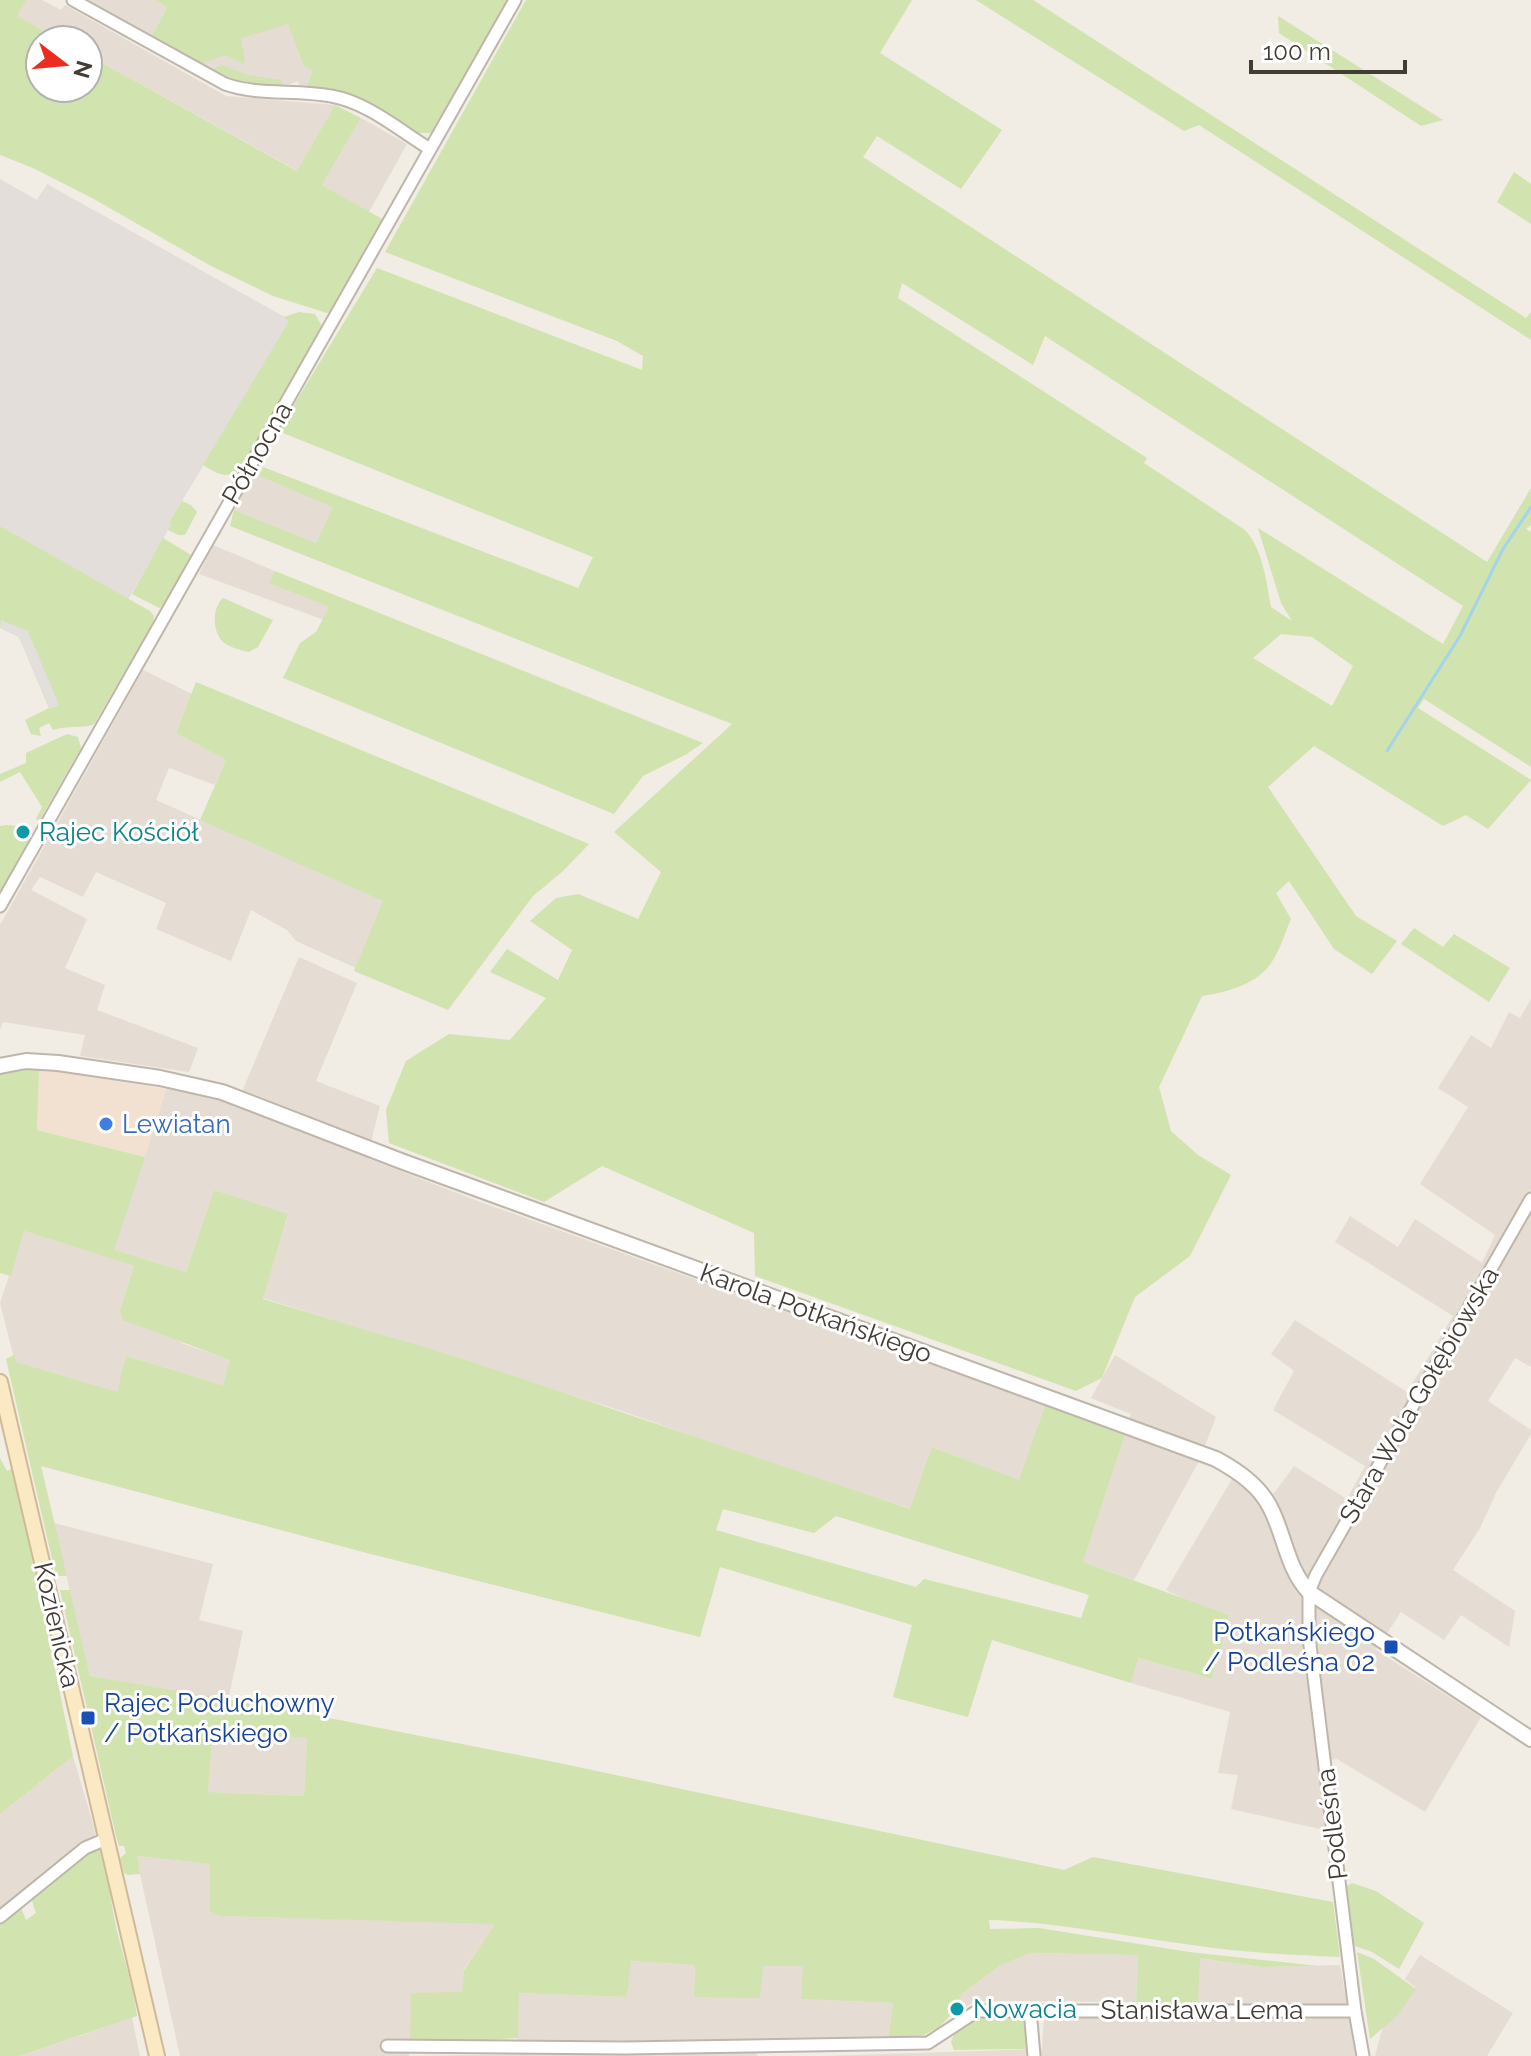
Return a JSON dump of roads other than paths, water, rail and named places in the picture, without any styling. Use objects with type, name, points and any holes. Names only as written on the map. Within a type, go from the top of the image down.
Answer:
[{"type":"main road","name":"Kozienicka","points":[[0,1382],[157,2056]]},
{"type":"street","points":[[73,0],[225,84],[246,90],[339,98],[361,107],[430,149]]},
{"type":"street","name":"Północna","points":[[0,906],[515,0]]},
{"type":"street","name":"Karola Potkańskiego","points":[[0,1066],[26,1061],[58,1063],[160,1078],[222,1092],[401,1161],[1202,1453],[1228,1466],[1259,1490],[1271,1508],[1292,1568],[1309,1592],[1531,1739]]},
{"type":"street","name":"Stara Wola Gołębiowska","points":[[1309,1592],[1531,1199]]},
{"type":"street","name":"Podleśna","points":[[1309,1592],[1309,1637],[1363,2056]]},
{"type":"street","points":[[0,1917],[85,1848],[106,1839]]},
{"type":"street","points":[[1030,2009],[1034,2056]]},
{"type":"street","name":"Stanisława Lema","points":[[387,2046],[625,2048],[928,2043],[977,2011],[1355,2011]]},
{"type":"waterway","points":[[1387,751],[1460,636],[1503,549],[1531,507]]},
{"type":"place","name":"Rajec Kościół","points":[[23,832]]},
{"type":"place","name":"Lewiatan","points":[[106,1124]]},
{"type":"place","name":"Potkańskiego / Podleśna 02","points":[[1391,1647]]},
{"type":"place","name":"Rajec Poduchowny / Potkańskiego","points":[[88,1718]]},
{"type":"place","name":"Nowacia","points":[[957,2009]]}]
